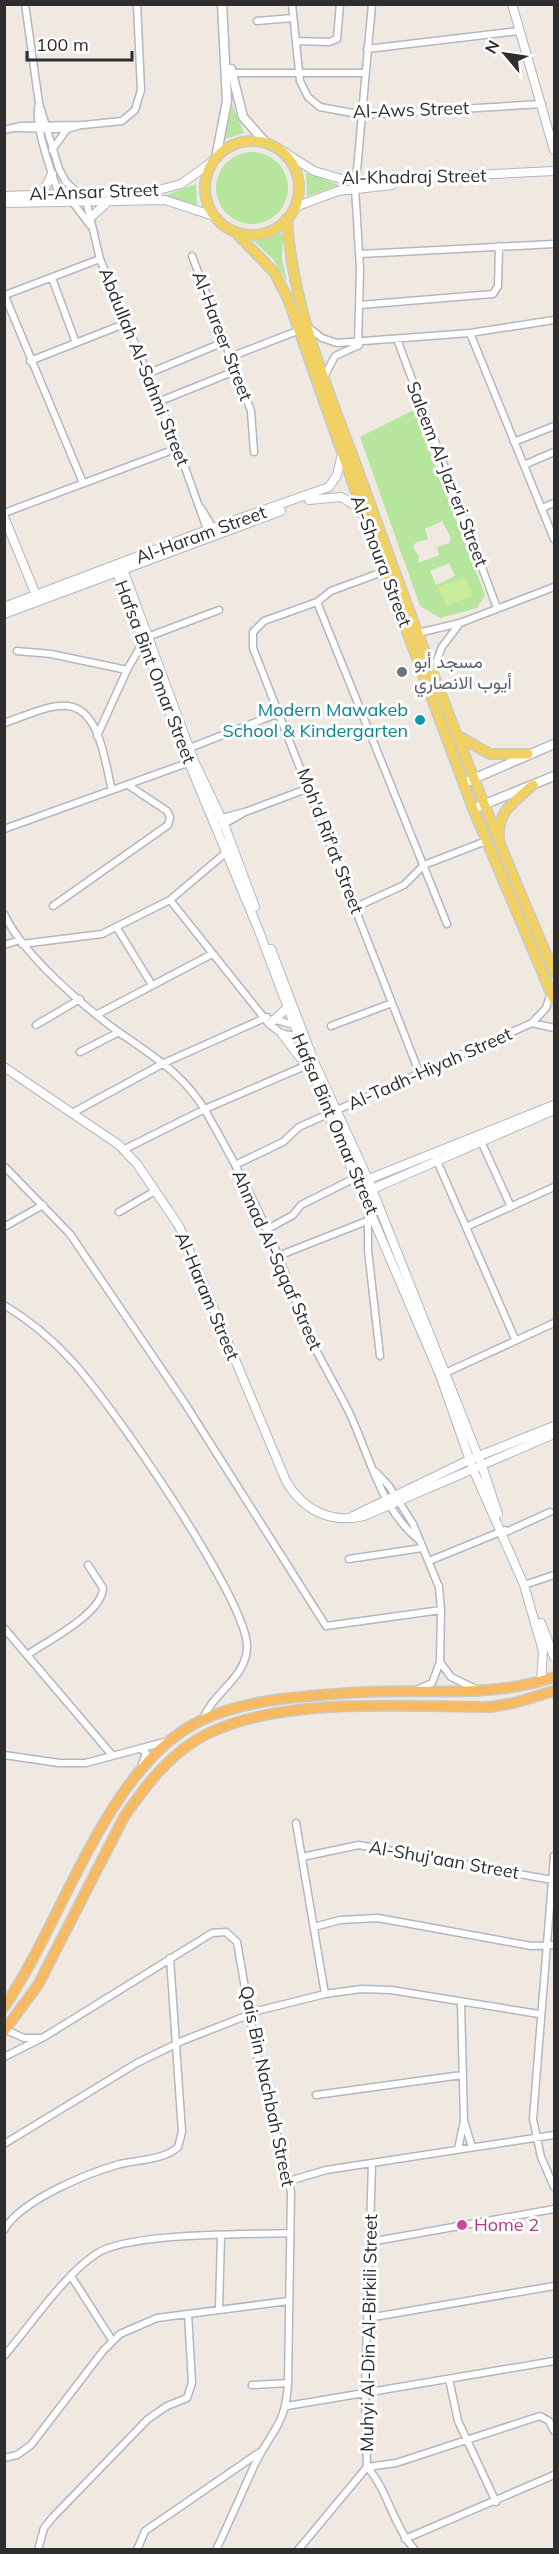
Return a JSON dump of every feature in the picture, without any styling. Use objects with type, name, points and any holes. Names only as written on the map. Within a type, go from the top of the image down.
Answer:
[{"type":"highway","points":[[4,2007],[26,1976],[113,1806],[140,1770],[168,1741],[203,1719],[274,1699],[411,1691],[481,1691],[541,1682],[555,1677]]},
{"type":"highway","points":[[5,2031],[38,1986],[124,1817],[165,1764],[205,1735],[232,1723],[332,1707],[491,1707],[555,1691]]},
{"type":"main road","points":[[224,4],[231,73],[243,117],[265,142],[281,150],[291,162],[298,179],[295,207],[287,218],[274,229],[260,234],[235,232],[214,216],[207,202],[205,190],[206,177],[214,160],[227,101],[224,4]]},
{"type":"main road","points":[[214,160],[226,148],[239,142],[265,142]]},
{"type":"main road","name":"Al-Shoura Street","points":[[287,218],[293,277],[304,328],[342,454],[473,809],[553,996]]},
{"type":"main road","name":"Al-Shoura Street","points":[[235,232],[274,272],[304,328],[418,633],[476,777],[500,847],[555,972]]},
{"type":"main road","points":[[458,735],[490,754],[528,754]]},
{"type":"main road","points":[[464,783],[555,744]]},
{"type":"main road","points":[[473,809],[555,776]]},
{"type":"main road","points":[[500,847],[498,827],[502,816],[533,785]]},
{"type":"street","points":[[25,4],[39,103],[52,174],[58,192]]},
{"type":"street","points":[[4,130],[122,121],[135,110],[140,101],[141,71],[136,4]]},
{"type":"street","name":"Al-Aws Street","points":[[291,4],[299,72],[304,90],[315,104],[329,110],[363,114],[542,104]]},
{"type":"street","points":[[296,41],[329,42],[337,39],[340,4]]},
{"type":"street","points":[[358,344],[360,254],[355,184],[372,4]]},
{"type":"street","points":[[512,4],[555,150]]},
{"type":"street","points":[[257,21],[292,18]]},
{"type":"street","points":[[367,49],[519,31]]},
{"type":"street","points":[[231,73],[364,73]]},
{"type":"street","points":[[44,127],[67,129],[83,125]]},
{"type":"street","name":"Abdullah Al-Sahmi Street","points":[[44,127],[62,176],[86,200],[100,259],[124,324],[178,448],[211,532]]},
{"type":"street","points":[[52,150],[67,129]]},
{"type":"street","name":"Al-Khadraj Street","points":[[281,150],[324,176],[355,184],[555,176]]},
{"type":"street","name":"Al-Ansar Street","points":[[4,196],[165,189],[181,184],[214,160]]},
{"type":"street","name":"Al-Khadraj Street","points":[[295,207],[355,184],[555,171]]},
{"type":"street","points":[[42,194],[52,174]]},
{"type":"street","name":"Abdullah Al-Sahmi Street","points":[[58,192],[72,201],[91,221]]},
{"type":"street","points":[[91,221],[110,200]]},
{"type":"street","name":"Al-Ansar Street","points":[[4,203],[165,200],[214,216]]},
{"type":"street","points":[[360,254],[555,244]]},
{"type":"street","points":[[360,305],[493,294],[498,286],[499,246]]},
{"type":"street","name":"Al-Hareer Street","points":[[192,256],[252,416],[251,433],[254,452]]},
{"type":"street","points":[[82,483],[30,361],[5,295],[100,259]]},
{"type":"street","points":[[52,278],[76,343]]},
{"type":"street","points":[[230,357],[304,328],[330,341],[358,344],[470,333],[555,320]]},
{"type":"street","points":[[30,361],[124,324]]},
{"type":"street","points":[[470,333],[555,539]]},
{"type":"street","name":"Saleem Al-Jaz'eri Street","points":[[397,339],[497,608]]},
{"type":"street","points":[[147,374],[224,342]]},
{"type":"street","points":[[324,377],[335,356],[358,344]]},
{"type":"street","points":[[158,402],[235,371]]},
{"type":"street","points":[[514,442],[555,426]]},
{"type":"street","points":[[37,599],[4,515],[82,483],[178,448]]},
{"type":"street","points":[[524,465],[555,452]]},
{"type":"street","name":"Al-Haram Street","points":[[4,615],[37,599],[329,488],[337,475],[342,454]]},
{"type":"street","name":"Al-Haram Street","points":[[211,532],[313,499],[341,497],[361,509]]},
{"type":"street","points":[[542,508],[555,503]]},
{"type":"street","name":"Hafsa Bint Omar Street","points":[[120,569],[191,762],[219,823],[287,1008],[298,1026]]},
{"type":"street","name":"Moh'd Rif'at Street","points":[[385,572],[323,594],[317,602],[264,621],[253,632],[253,648],[356,907],[418,1071]]},
{"type":"street","points":[[418,633],[460,623],[555,587]]},
{"type":"street","name":"Al-Haram Street","points":[[4,607],[37,599]]},
{"type":"street","points":[[317,602],[447,924]]},
{"type":"street","points":[[97,736],[127,670],[146,639],[219,610]]},
{"type":"street","points":[[433,670],[442,647],[460,623]]},
{"type":"street","points":[[17,651],[51,654],[127,670]]},
{"type":"street","points":[[4,723],[50,708],[69,706],[87,717],[97,736],[112,790]]},
{"type":"street","points":[[187,749],[279,713]]},
{"type":"street","points":[[4,829],[191,762]]},
{"type":"street","points":[[54,906],[168,825],[170,817],[167,811],[129,785]]},
{"type":"street","points":[[219,823],[309,788]]},
{"type":"street","points":[[356,907],[404,885],[424,865],[486,841]]},
{"type":"street","points":[[4,945],[102,934],[117,928],[170,900],[229,851]]},
{"type":"street","name":"Hafsa Bint Omar Street","points":[[229,851],[298,1026],[313,1074],[368,1179],[369,1206],[443,1374],[469,1460],[504,1531]]},
{"type":"street","points":[[170,900],[212,954],[259,1011],[282,1034],[313,1074]]},
{"type":"street","name":"Ahmad Al-Sqqaf Street","points":[[4,914],[21,942],[119,1032],[164,1063],[205,1109],[266,1230],[310,1338],[349,1411],[375,1471],[429,1561],[439,1587],[440,1662]]},
{"type":"street","points":[[117,928],[152,985]]},
{"type":"street","points":[[98,1014],[212,954]]},
{"type":"street","name":"Al-Tadh-Hiyah Street","points":[[235,1165],[283,1142],[293,1131],[332,1112],[418,1071],[532,1023],[546,1008],[553,996]]},
{"type":"street","points":[[36,1025],[81,999]]},
{"type":"street","points":[[331,1026],[392,1003]]},
{"type":"street","points":[[74,1112],[164,1063],[269,1019],[287,1008]]},
{"type":"street","points":[[269,1019],[298,1026]]},
{"type":"street","name":"Al-Tadh-Hiyah Street","points":[[532,1023],[555,1028]]},
{"type":"street","points":[[80,1052],[119,1032]]},
{"type":"street","points":[[282,1034],[301,1036]]},
{"type":"street","name":"Hafsa Bint Omar Street","points":[[301,1036],[358,1180],[368,1191],[482,1466],[504,1531],[555,1658]]},
{"type":"street","points":[[123,1150],[205,1109],[305,1065]]},
{"type":"street","name":"Al-Haram Street","points":[[4,1067],[74,1112],[123,1150],[155,1191],[178,1226],[193,1257],[214,1314],[290,1488],[308,1508],[324,1515],[350,1518],[364,1516],[469,1460],[555,1434]]},
{"type":"street","points":[[368,1191],[555,1105]]},
{"type":"street","points":[[480,1139],[555,1110]]},
{"type":"street","points":[[480,1139],[511,1207]]},
{"type":"street","points":[[266,1230],[293,1215],[302,1205],[358,1180],[436,1158]]},
{"type":"street","points":[[436,1158],[514,1340]]},
{"type":"street","points":[[4,1166],[33,1193],[70,1234],[184,1402],[326,1626],[441,1610]]},
{"type":"street","points":[[466,1227],[555,1188]]},
{"type":"street","points":[[119,1212],[155,1191]]},
{"type":"street","points":[[4,1227],[44,1205]]},
{"type":"street","points":[[369,1206],[367,1221],[380,1356]]},
{"type":"street","points":[[278,1257],[367,1221]]},
{"type":"street","points":[[4,1305],[43,1333],[86,1377],[160,1480],[232,1604],[246,1637],[246,1656],[239,1672],[209,1707],[203,1719]]},
{"type":"street","points":[[443,1374],[555,1323]]},
{"type":"street","name":"Al-Haram Street","points":[[393,1500],[482,1466],[555,1426]]},
{"type":"street","points":[[429,1561],[550,1512]]},
{"type":"street","points":[[349,1559],[422,1548]]},
{"type":"street","points":[[27,1655],[90,1612],[99,1603],[104,1588],[88,1565]]},
{"type":"street","points":[[526,1584],[555,1575]]},
{"type":"street","name":"Hafsa Bint Omar Street","points":[[526,1584],[543,1651],[541,1682]]},
{"type":"street","points":[[4,1628],[112,1755]]},
{"type":"street","points":[[440,1662],[444,1671],[451,1677],[481,1691]]},
{"type":"street","points":[[411,1691],[432,1683],[440,1662]]},
{"type":"street","points":[[4,1755],[71,1764],[168,1741]]},
{"type":"street","points":[[140,1748],[146,1753],[140,1770]]},
{"type":"street","points":[[296,1823],[325,1994]]},
{"type":"street","name":"Al-Shuj'aan Street","points":[[302,1857],[359,1845],[552,1880]]},
{"type":"street","points":[[555,1856],[533,2097],[535,2138],[555,2187]]},
{"type":"street","points":[[314,1927],[340,1920],[378,1918],[531,1946],[555,1945]]},
{"type":"street","name":"Qais Bin Nachbah Street","points":[[4,2057],[44,2037],[212,1934],[220,1931],[231,1935],[237,1942],[259,2064],[289,2181],[288,2383],[286,2406],[278,2429],[263,2450],[216,2550]]},
{"type":"street","points":[[4,2230],[21,2211],[39,2199],[113,2167],[166,2154],[178,2147],[182,2132],[170,1958]]},
{"type":"street","points":[[4,2144],[137,2063],[176,2044],[250,2015],[325,1994],[378,1989],[540,2014]]},
{"type":"street","points":[[458,2149],[464,2121],[461,2003]]},
{"type":"street","points":[[5,2031],[24,2038],[44,2037]]},
{"type":"street","points":[[316,2095],[462,2074]]},
{"type":"street","points":[[464,2121],[472,2147]]},
{"type":"street","points":[[289,2181],[326,2170],[555,2135]]},
{"type":"street","name":"Muhyi Al-Din Al-Birkili Street","points":[[298,2550],[367,2467],[365,2394],[372,2164]]},
{"type":"street","points":[[370,2242],[555,2209]]},
{"type":"street","points":[[4,2356],[71,2276],[96,2254],[122,2244],[180,2237],[290,2233]]},
{"type":"street","points":[[219,2309],[221,2236]]},
{"type":"street","points":[[71,2276],[112,2340]]},
{"type":"street","points":[[368,2318],[555,2286]]},
{"type":"street","points":[[4,2458],[17,2456],[31,2445],[112,2340],[135,2325],[157,2318],[188,2313],[288,2301]]},
{"type":"street","points":[[38,2550],[45,2528],[53,2517],[148,2419],[167,2406],[187,2398],[192,2384],[188,2313]]},
{"type":"street","points":[[286,2406],[555,2361]]},
{"type":"street","points":[[449,2379],[454,2408],[496,2502]]},
{"type":"street","points":[[252,2385],[288,2383]]},
{"type":"street","points":[[415,2550],[405,2539],[377,2482],[367,2467],[396,2463],[540,2416],[549,2421],[555,2432]]},
{"type":"street","points":[[137,2550],[145,2531],[263,2450]]},
{"type":"street","points":[[405,2539],[555,2475]]},
{"type":"green space","points":[[232,104],[244,133],[225,139]]},
{"type":"green space","points":[[252,152],[272,158],[282,168],[288,188],[282,208],[272,218],[252,224],[232,218],[222,208],[216,188],[222,168],[232,158]]},
{"type":"green space","points":[[306,173],[339,185],[307,196]]},
{"type":"green space","points":[[196,184],[197,205],[164,196]]},
{"type":"green space","points":[[283,233],[282,260],[287,281],[273,259],[254,241]]},
{"type":"green space","points":[[414,410],[485,595],[477,608],[440,618],[420,606],[360,437]],"holes":[[[442,521],[451,538],[449,543],[437,547],[439,555],[418,563],[419,556],[413,548],[416,542],[428,539],[425,529]],[[449,563],[455,576],[436,585],[430,571]]]},
{"type":"green space","points":[[465,577],[473,596],[446,606],[438,587]]},
{"type":"place","name":"مسجد أبو أيوب الانصاري","points":[[402,672]]},
{"type":"place","name":"Modern Mawakeb School & Kindergarten","points":[[420,720]]},
{"type":"place","name":"Home 2","points":[[462,2225]]}]
